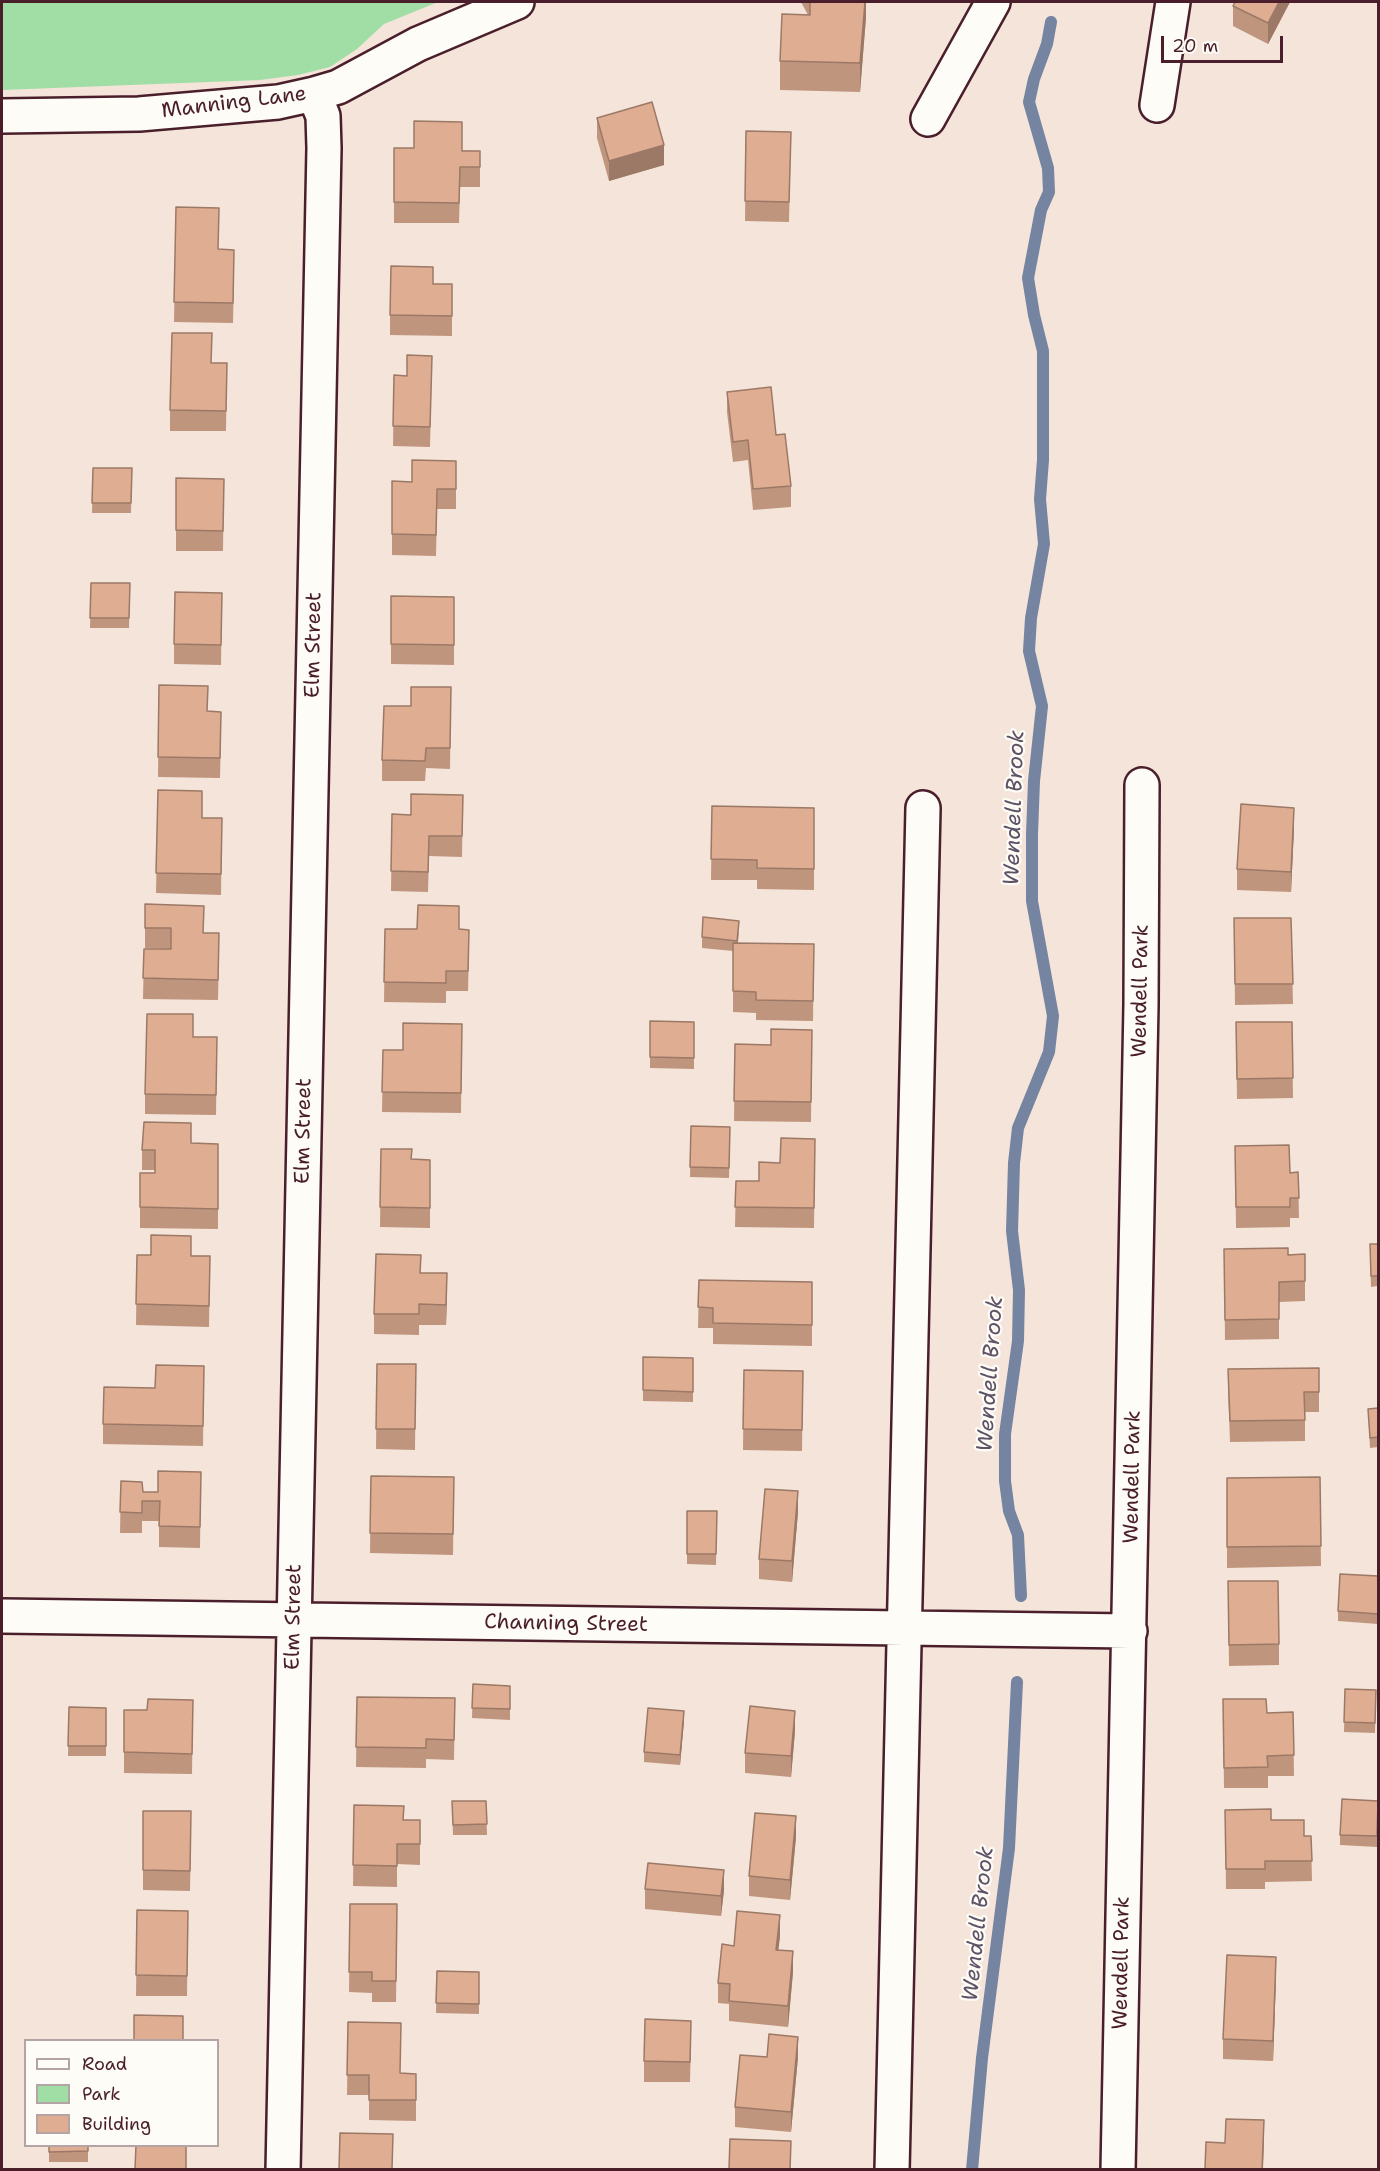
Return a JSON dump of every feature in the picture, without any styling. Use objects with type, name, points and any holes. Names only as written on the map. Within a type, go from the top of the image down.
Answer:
[{"type":"street","name":"Manning Lane","points":[[2,116],[139,114],[278,102],[338,87],[418,44],[517,2]]},
{"type":"street","points":[[928,119],[993,2]]},
{"type":"street","points":[[1157,105],[1173,2]]},
{"type":"street","name":"Elm Street","points":[[283,2169],[324,148],[323,116],[314,94]]},
{"type":"street","name":"Wendell Park","points":[[1118,2169],[1142,1005],[1142,785]]},
{"type":"street","points":[[892,2169],[923,808]]},
{"type":"street","name":"Channing Street","points":[[2,1616],[1130,1631]]},
{"type":"green space","points":[[2,2],[438,2],[384,24],[357,49],[330,67],[298,75],[260,80],[2,90]]},
{"type":"building","points":[[810,2],[865,2],[860,63],[780,61],[782,14],[810,15]]},
{"type":"building","points":[[1235,2],[1279,2],[1268,23],[1233,6]]},
{"type":"building","points":[[652,102],[664,145],[609,161],[597,118]]},
{"type":"building","points":[[414,121],[462,122],[462,151],[480,151],[480,167],[460,167],[459,203],[394,202],[394,148],[414,148]]},
{"type":"building","points":[[746,131],[791,132],[789,202],[745,201]]},
{"type":"building","points":[[176,207],[219,208],[218,249],[234,250],[233,303],[174,302]]},
{"type":"building","points":[[391,266],[433,267],[433,284],[452,284],[452,316],[390,315]]},
{"type":"building","points":[[172,333],[212,333],[211,363],[227,363],[226,411],[170,410]]},
{"type":"building","points":[[407,355],[432,356],[430,427],[393,426],[394,375],[407,376]]},
{"type":"building","points":[[771,387],[776,435],[785,434],[791,486],[753,489],[748,440],[733,442],[727,392]]},
{"type":"building","points":[[412,460],[456,461],[456,489],[437,489],[436,535],[392,534],[392,481],[412,482]]},
{"type":"building","points":[[93,468],[132,468],[131,503],[92,503]]},
{"type":"building","points":[[176,478],[224,479],[223,531],[176,530]]},
{"type":"building","points":[[91,583],[130,583],[129,618],[90,618]]},
{"type":"building","points":[[175,592],[222,593],[221,645],[174,644]]},
{"type":"building","points":[[391,596],[454,597],[454,645],[391,644]]},
{"type":"building","points":[[159,685],[208,686],[207,711],[221,712],[220,758],[158,757]]},
{"type":"building","points":[[411,687],[451,687],[450,748],[426,748],[425,761],[382,760],[384,706],[411,706]]},
{"type":"building","points":[[158,790],[202,791],[202,818],[222,818],[221,874],[156,873]]},
{"type":"building","points":[[411,794],[463,795],[462,836],[429,836],[428,872],[391,871],[392,814],[411,815]]},
{"type":"building","points":[[1241,804],[1294,808],[1291,872],[1237,869]]},
{"type":"building","points":[[712,806],[814,808],[814,869],[757,868],[757,860],[711,859]]},
{"type":"building","points":[[145,904],[204,906],[203,933],[219,933],[218,980],[143,978],[144,949],[171,949],[171,928],[145,928]]},
{"type":"building","points":[[418,905],[459,906],[459,929],[469,930],[468,971],[446,971],[446,983],[384,982],[385,929],[417,929]]},
{"type":"building","points":[[703,917],[739,921],[737,941],[702,937]]},
{"type":"building","points":[[1234,918],[1291,918],[1293,984],[1235,984]]},
{"type":"building","points":[[733,943],[814,944],[813,1001],[756,1000],[756,992],[733,991]]},
{"type":"building","points":[[147,1014],[193,1014],[193,1037],[217,1037],[216,1095],[145,1094]]},
{"type":"building","points":[[650,1021],[694,1022],[694,1058],[650,1057]]},
{"type":"building","points":[[1236,1022],[1292,1022],[1293,1078],[1237,1079]]},
{"type":"building","points":[[403,1023],[462,1024],[461,1093],[382,1092],[383,1050],[403,1050]]},
{"type":"building","points":[[771,1029],[812,1030],[811,1102],[734,1101],[735,1044],[771,1045]]},
{"type":"building","points":[[144,1122],[191,1123],[191,1143],[218,1144],[218,1209],[140,1207],[140,1173],[155,1173],[155,1150],[142,1150]]},
{"type":"building","points":[[691,1126],[730,1127],[729,1168],[690,1167]]},
{"type":"building","points":[[781,1138],[815,1139],[814,1208],[735,1207],[736,1181],[759,1181],[759,1162],[780,1163]]},
{"type":"building","points":[[1289,1145],[1290,1173],[1298,1172],[1299,1198],[1290,1198],[1290,1207],[1236,1207],[1235,1146]]},
{"type":"building","points":[[381,1149],[412,1149],[411,1159],[430,1160],[430,1208],[380,1207]]},
{"type":"building","points":[[151,1235],[191,1236],[191,1256],[210,1256],[209,1306],[136,1304],[137,1255],[151,1255]]},
{"type":"building","points":[[1370,1244],[1378,1244],[1378,1276],[1371,1276]]},
{"type":"building","points":[[1288,1248],[1288,1255],[1305,1254],[1305,1281],[1279,1282],[1279,1319],[1225,1320],[1224,1249]]},
{"type":"building","points":[[376,1254],[421,1255],[420,1273],[447,1273],[446,1305],[419,1304],[419,1314],[374,1314]]},
{"type":"building","points":[[699,1280],[812,1282],[812,1325],[713,1323],[713,1308],[698,1307]]},
{"type":"building","points":[[643,1357],[693,1358],[693,1392],[643,1390]]},
{"type":"building","points":[[377,1364],[416,1364],[415,1429],[376,1429]]},
{"type":"building","points":[[156,1365],[204,1366],[203,1426],[103,1424],[104,1387],[155,1388]]},
{"type":"building","points":[[1319,1368],[1319,1392],[1304,1392],[1305,1420],[1230,1421],[1228,1369]]},
{"type":"building","points":[[744,1370],[803,1371],[802,1430],[743,1429]]},
{"type":"building","points":[[1378,1408],[1378,1437],[1370,1438],[1368,1409]]},
{"type":"building","points":[[158,1471],[201,1472],[200,1527],[159,1526],[160,1501],[142,1501],[142,1513],[120,1512],[121,1481],[142,1482],[143,1492],[158,1492]]},
{"type":"building","points":[[371,1476],[454,1477],[453,1534],[370,1533]]},
{"type":"building","points":[[1320,1477],[1321,1546],[1227,1547],[1227,1478]]},
{"type":"building","points":[[765,1489],[798,1491],[792,1561],[759,1559]]},
{"type":"building","points":[[687,1511],[717,1511],[716,1554],[687,1554]]},
{"type":"building","points":[[1340,1574],[1378,1576],[1378,1614],[1338,1611]]},
{"type":"building","points":[[1228,1581],[1278,1581],[1279,1644],[1229,1645]]},
{"type":"building","points":[[473,1684],[510,1686],[510,1709],[472,1708]]},
{"type":"building","points":[[1345,1689],[1376,1690],[1375,1723],[1344,1722]]},
{"type":"building","points":[[357,1697],[455,1698],[454,1740],[426,1739],[426,1748],[356,1747]]},
{"type":"building","points":[[148,1699],[193,1700],[192,1754],[124,1752],[124,1710],[147,1710]]},
{"type":"building","points":[[1223,1699],[1266,1699],[1267,1713],[1293,1712],[1294,1755],[1267,1756],[1268,1767],[1224,1768]]},
{"type":"building","points":[[750,1706],[795,1711],[791,1756],[745,1753]]},
{"type":"building","points":[[69,1707],[106,1708],[106,1746],[68,1746]]},
{"type":"building","points":[[648,1708],[684,1711],[680,1755],[644,1752]]},
{"type":"building","points":[[1342,1799],[1378,1801],[1377,1836],[1340,1835]]},
{"type":"building","points":[[452,1801],[486,1801],[487,1824],[453,1825]]},
{"type":"building","points":[[354,1805],[404,1806],[403,1820],[420,1820],[420,1844],[397,1844],[397,1866],[353,1865]]},
{"type":"building","points":[[1271,1809],[1271,1820],[1304,1820],[1304,1836],[1311,1836],[1312,1861],[1265,1861],[1265,1869],[1226,1869],[1225,1810]]},
{"type":"building","points":[[143,1811],[191,1811],[190,1871],[143,1870]]},
{"type":"building","points":[[755,1813],[796,1816],[790,1880],[749,1876]]},
{"type":"building","points":[[648,1863],[724,1870],[721,1896],[645,1889]]},
{"type":"building","points":[[350,1904],[397,1904],[396,1981],[372,1981],[372,1972],[349,1972]]},
{"type":"building","points":[[137,1910],[188,1911],[187,1976],[136,1975]]},
{"type":"building","points":[[737,1911],[780,1915],[776,1950],[793,1951],[788,2006],[729,2001],[730,1984],[718,1983],[722,1944],[734,1946]]},
{"type":"building","points":[[1227,1955],[1276,1957],[1273,2041],[1223,2039]]},
{"type":"building","points":[[437,1971],[479,1972],[479,2004],[436,2003]]},
{"type":"building","points":[[134,2015],[183,2016],[183,2039],[134,2039]]},
{"type":"building","points":[[645,2019],[691,2021],[690,2062],[644,2061]]},
{"type":"building","points":[[348,2022],[401,2023],[400,2073],[416,2074],[416,2100],[369,2100],[369,2075],[347,2075]]},
{"type":"building","points":[[769,2034],[798,2037],[791,2112],[735,2107],[740,2055],[767,2057]]},
{"type":"building","points":[[1226,2119],[1264,2120],[1262,2169],[1205,2169],[1206,2142],[1225,2143]]},
{"type":"building","points":[[340,2133],[393,2134],[392,2169],[339,2169]]},
{"type":"building","points":[[730,2139],[791,2141],[790,2169],[729,2169]]},
{"type":"building","points":[[49,2147],[88,2147],[88,2151],[49,2152]]},
{"type":"building","points":[[136,2147],[186,2147],[186,2169],[135,2169]]},
{"type":"waterway","name":"Wendell Brook","points":[[1021,1596],[1018,1535],[1009,1511],[1005,1481],[1005,1434],[1018,1341],[1019,1290],[1012,1231],[1014,1163],[1018,1128],[1049,1052],[1053,1016],[1032,901],[1034,781],[1042,706],[1029,651],[1031,618],[1044,544],[1040,499],[1043,460],[1043,351],[1028,278],[1041,210],[1049,192],[1048,168],[1029,102],[1034,79],[1047,44],[1051,22]]},
{"type":"waterway","name":"Wendell Brook","points":[[972,2170],[982,2058],[1009,1848],[1017,1682]]}]
